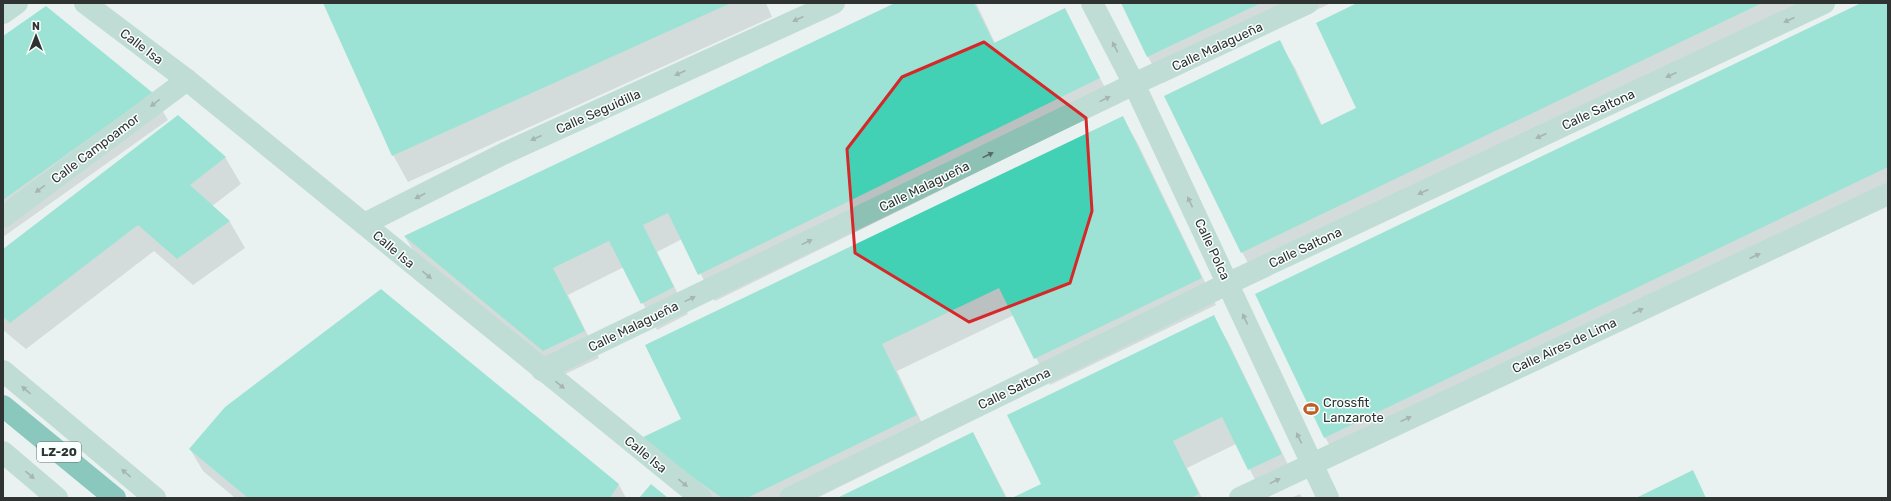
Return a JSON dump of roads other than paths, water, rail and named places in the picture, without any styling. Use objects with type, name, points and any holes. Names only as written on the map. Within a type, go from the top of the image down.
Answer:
[{"type":"main road","name":"LZ-20","points":[[3,406],[115,498]]},
{"type":"main road","name":"LZ-20","points":[[3,423],[92,498]]},
{"type":"street","points":[[3,13],[17,3]]},
{"type":"street","name":"Calle Isa","points":[[85,3],[187,80],[701,498]]},
{"type":"street","name":"Calle Seguidilla","points":[[364,224],[505,153],[834,3]]},
{"type":"street","name":"Calle Polca","points":[[1092,3],[1134,84],[1229,283],[1311,464],[1328,498]]},
{"type":"street","name":"Calle Malagueña","points":[[542,370],[1134,84],[1308,3]]},
{"type":"street","name":"Calle Saltona","points":[[790,498],[1229,283],[1824,3]]},
{"type":"street","name":"Calle Campoamor","points":[[3,217],[187,80]]},
{"type":"street","name":"Calle Aires de Lima","points":[[1240,498],[1888,194]]},
{"type":"street","points":[[3,371],[155,498]]},
{"type":"street","points":[[3,452],[57,498]]},
{"type":"place","name":"Crossfit Lanzarote","points":[[1311,409]]}]
